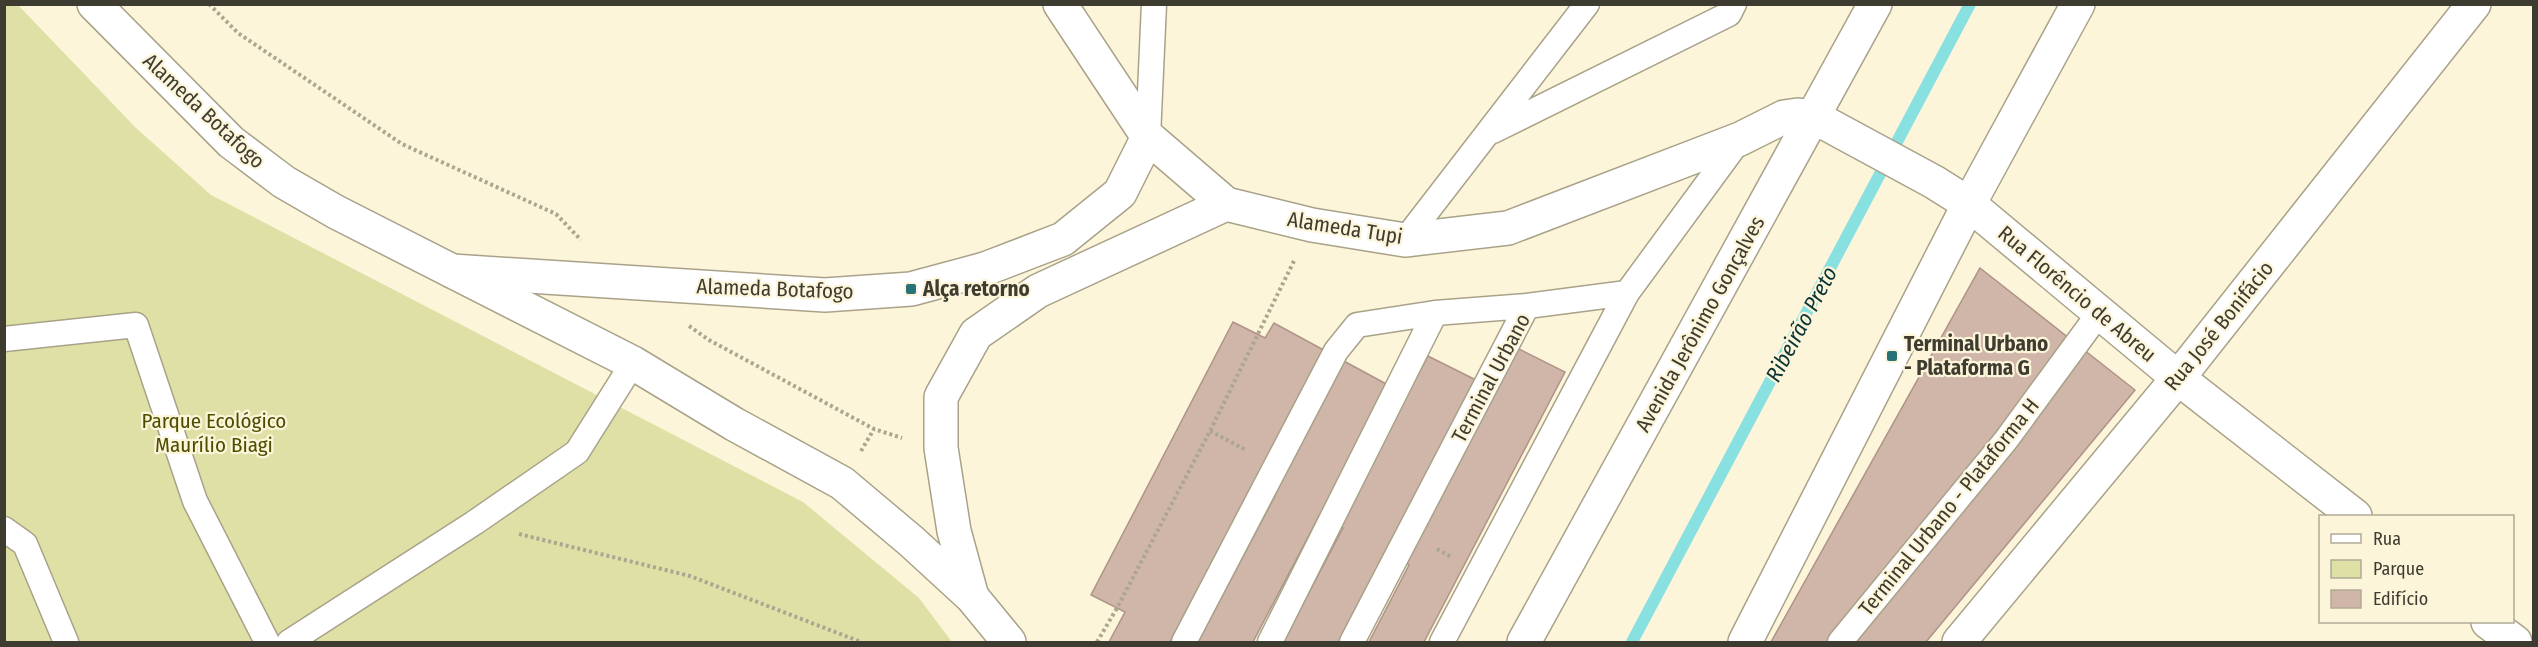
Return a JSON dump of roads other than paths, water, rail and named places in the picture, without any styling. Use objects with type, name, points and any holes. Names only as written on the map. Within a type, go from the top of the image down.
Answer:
[{"type":"street","name":"Alameda Botafogo","points":[[94,4],[231,142],[284,182],[336,212],[633,363],[734,424],[842,483],[911,541],[972,597],[1009,642]]},
{"type":"street","name":"Alameda Tupi","points":[[1060,4],[1148,137],[1226,204],[1312,225],[1404,240],[1508,228],[1740,139],[1784,117],[1798,115],[1814,117]]},
{"type":"street","name":"Avenida Jerônimo Gonçalves","points":[[1524,642],[1875,4]]},
{"type":"street","points":[[1745,642],[1969,204],[2078,4]]},
{"type":"street","name":"Rua José Bonifácio","points":[[1959,642],[2178,378],[2474,4]]},
{"type":"street","name":"Rua Florêncio de Abreu","points":[[1814,117],[1934,182],[1969,204],[2178,378],[2354,515]]},
{"type":"street","name":"Alameda Botafogo","points":[[452,271],[825,295],[911,289],[985,269],[1063,239],[1120,194],[1148,137]]},
{"type":"street","name":"Alameda Botafogo","points":[[972,597],[954,531],[941,448],[941,397],[976,334],[1038,291],[1226,204]]},
{"type":"street","points":[[2491,623],[2515,642]]},
{"type":"lane","points":[[1148,137],[1154,4]]},
{"type":"lane","points":[[1404,240],[1587,4]]},
{"type":"lane","points":[[1488,133],[1729,14],[1734,4]]},
{"type":"lane","points":[[1442,642],[1627,293],[1740,139]]},
{"type":"lane","name":"Terminal Urbano","points":[[1352,642],[1527,306],[1627,293]]},
{"type":"lane","points":[[1184,642],[1336,351],[1357,325],[1435,313],[1527,306]]},
{"type":"lane","name":"Terminal Urbano - Plataforma H","points":[[1840,642],[2006,440],[2100,312]]},
{"type":"lane","points":[[1270,642],[1435,313]]},
{"type":"lane","points":[[4,339],[136,325],[195,501],[267,642]]},
{"type":"lane","points":[[289,642],[474,523],[577,452],[633,363]]},
{"type":"lane","points":[[4,529],[25,544],[66,642]]},
{"type":"waterway","name":"Ribeirão Preto","points":[[1632,642],[1970,4]]},
{"type":"place","name":"Alça retorno","points":[[911,289]]},
{"type":"place","name":"Terminal Urbano - Plataforma G","points":[[1892,356]]},
{"type":"park label","name":"Parque Ecológico Maurílio Biagi","points":[[214,433]]}]
